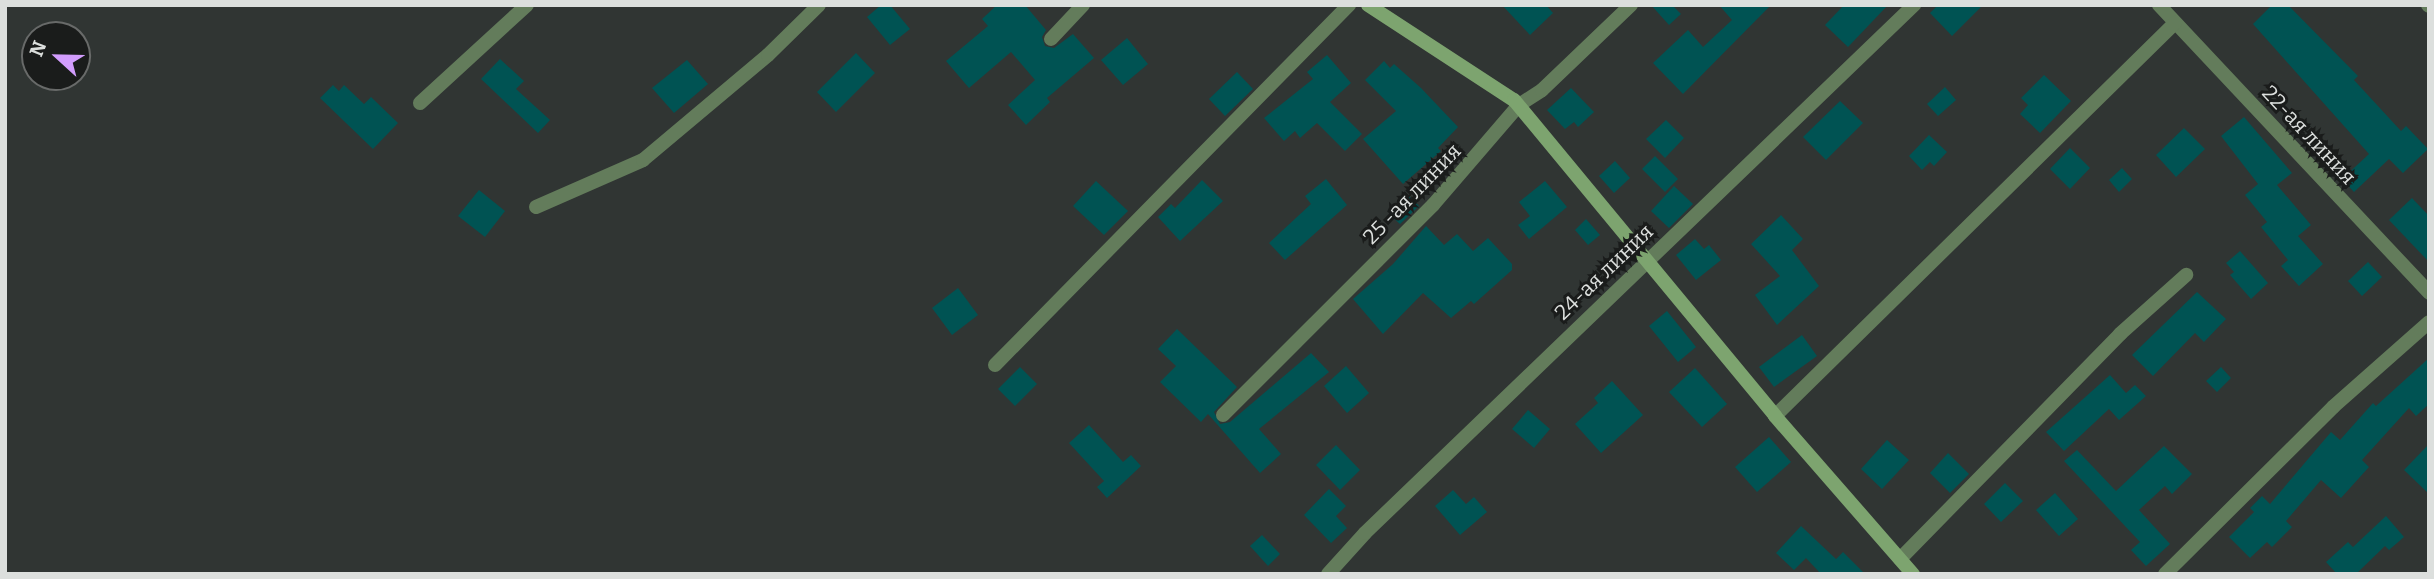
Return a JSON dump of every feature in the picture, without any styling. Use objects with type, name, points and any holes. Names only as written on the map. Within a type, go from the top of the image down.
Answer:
[{"type":"street","points":[[420,103],[527,5]]},
{"type":"street","points":[[536,207],[643,160],[768,55],[819,5]]},
{"type":"street","points":[[1051,39],[1083,5]]},
{"type":"street","points":[[995,365],[1349,5]]},
{"type":"street","points":[[1368,5],[1519,106],[1775,416],[1913,574]]},
{"type":"street","name":"25 -ая линия","points":[[1223,415],[1433,205],[1519,106],[1542,90],[1631,5]]},
{"type":"street","name":"24-ая линия","points":[[1328,574],[1647,259],[1914,5]]},
{"type":"street","name":"22-ая линия","points":[[2159,5],[2429,293]]},
{"type":"street","points":[[1775,416],[2175,23]]},
{"type":"street","points":[[1900,559],[2120,334],[2186,275]]},
{"type":"street","points":[[2165,574],[2333,407],[2429,322]]},
{"type":"building","points":[[881,5],[890,5],[910,29],[890,45],[867,17]]},
{"type":"building","points":[[997,5],[1025,5],[1046,30],[1042,37],[1045,46],[1054,48],[1073,34],[1094,58],[1047,98],[1050,102],[1026,125],[1008,105],[1035,80],[1011,52],[969,88],[946,61],[988,26],[982,19]]},
{"type":"building","points":[[1502,5],[1546,5],[1553,13],[1530,35]]},
{"type":"building","points":[[1651,5],[1672,5],[1681,14],[1669,25]]},
{"type":"building","points":[[1719,5],[1771,5],[1683,94],[1653,63],[1688,30],[1703,47],[1732,20]]},
{"type":"building","points":[[1844,5],[1888,5],[1848,47],[1825,25]]},
{"type":"building","points":[[1938,5],[1983,5],[1952,36],[1930,13]]},
{"type":"building","points":[[2272,5],[2288,5],[2358,76],[2354,80],[2401,131],[2406,126],[2428,149],[2403,173],[2389,159],[2354,192],[2342,179],[2369,154],[2253,24]]},
{"type":"building","points":[[1127,38],[1148,64],[1123,85],[1101,60]]},
{"type":"building","points":[[856,53],[875,73],[836,112],[817,92]]},
{"type":"building","points":[[1327,55],[1351,83],[1330,102],[1362,134],[1345,151],[1317,123],[1300,138],[1295,131],[1284,141],[1264,118],[1313,79],[1307,72]]},
{"type":"building","points":[[500,59],[524,81],[516,89],[550,120],[538,133],[481,79]]},
{"type":"building","points":[[687,60],[708,84],[674,113],[652,88]]},
{"type":"building","points":[[1384,61],[1390,68],[1394,64],[1421,88],[1458,127],[1438,148],[1441,151],[1403,184],[1363,139],[1396,111],[1365,80]]},
{"type":"building","points":[[1237,72],[1253,89],[1225,116],[1209,99]]},
{"type":"building","points":[[2044,75],[2071,101],[2040,133],[2020,114],[2028,105],[2021,98]]},
{"type":"building","points":[[333,85],[339,91],[344,85],[364,104],[371,97],[398,123],[373,149],[320,98]]},
{"type":"building","points":[[1945,87],[1956,100],[1938,116],[1927,104]]},
{"type":"building","points":[[1571,88],[1594,112],[1578,127],[1574,122],[1565,129],[1547,110]]},
{"type":"building","points":[[1840,101],[1863,123],[1826,160],[1803,137]]},
{"type":"building","points":[[2244,117],[2292,173],[2277,185],[2311,225],[2298,236],[2323,264],[2299,286],[2281,266],[2288,260],[2261,227],[2267,222],[2245,195],[2258,184],[2221,136]]},
{"type":"building","points":[[1666,120],[1684,138],[1665,158],[1646,139]]},
{"type":"building","points":[[2184,128],[2205,149],[2176,177],[2156,155]]},
{"type":"building","points":[[1929,135],[1947,152],[1934,166],[1930,162],[1922,170],[1909,156]]},
{"type":"building","points":[[2070,148],[2090,168],[2070,189],[2050,169]]},
{"type":"building","points":[[1655,156],[1678,179],[1665,192],[1642,169]]},
{"type":"building","points":[[1615,161],[1630,178],[1614,193],[1599,176]]},
{"type":"building","points":[[2122,168],[2132,179],[2119,192],[2109,180]]},
{"type":"building","points":[[1326,179],[1347,205],[1285,260],[1269,243],[1311,204],[1305,196]]},
{"type":"building","points":[[1202,180],[1223,201],[1180,241],[1158,217],[1171,204],[1175,208]]},
{"type":"building","points":[[1096,181],[1128,211],[1104,235],[1073,206]]},
{"type":"building","points":[[1545,181],[1567,207],[1529,239],[1518,225],[1530,216],[1519,202]]},
{"type":"building","points":[[1674,186],[1693,204],[1669,228],[1651,211]]},
{"type":"building","points":[[479,190],[505,211],[485,237],[458,216]]},
{"type":"building","points":[[1408,195],[1419,206],[1400,224],[1390,215]]},
{"type":"building","points":[[2412,198],[2429,216],[2429,262],[2389,220]]},
{"type":"building","points":[[1781,215],[1803,239],[1792,250],[1819,286],[1777,325],[1755,295],[1780,276],[1751,244]]},
{"type":"building","points":[[1586,219],[1600,235],[1588,245],[1575,230]]},
{"type":"building","points":[[1426,226],[1444,245],[1457,234],[1473,251],[1488,238],[1512,264],[1512,270],[1474,304],[1471,301],[1451,318],[1423,293],[1383,334],[1353,299],[1393,264]]},
{"type":"building","points":[[1695,239],[1704,249],[1709,245],[1721,260],[1696,280],[1676,255]]},
{"type":"building","points":[[2240,251],[2268,283],[2251,299],[2230,275],[2234,272],[2226,263]]},
{"type":"building","points":[[2368,262],[2382,277],[2362,296],[2348,281]]},
{"type":"building","points":[[958,288],[978,315],[952,335],[932,308]]},
{"type":"building","points":[[2197,292],[2226,319],[2204,342],[2195,333],[2153,376],[2132,355]]},
{"type":"building","points":[[1667,311],[1696,347],[1678,362],[1649,326]]},
{"type":"building","points":[[1177,329],[1237,387],[1214,412],[1220,424],[1230,422],[1311,353],[1329,372],[1259,429],[1281,454],[1260,473],[1208,414],[1201,422],[1160,382],[1176,366],[1158,349]]},
{"type":"building","points":[[1802,335],[1817,356],[1774,387],[1759,367]]},
{"type":"building","points":[[2429,358],[2429,404],[2416,416],[2409,408],[2362,460],[2369,467],[2341,498],[2321,480],[2286,521],[2292,527],[2272,547],[2267,542],[2250,558],[2229,537],[2254,512],[2250,508],[2262,496],[2270,504],[2331,432],[2340,440],[2373,403],[2376,406]]},
{"type":"building","points":[[1346,366],[1369,393],[1347,413],[1324,386]]},
{"type":"building","points":[[1020,367],[1037,384],[1015,406],[998,389]]},
{"type":"building","points":[[2221,367],[2231,378],[2217,392],[2206,381]]},
{"type":"building","points":[[1695,368],[1727,404],[1702,427],[1669,392]]},
{"type":"building","points":[[2110,375],[2126,393],[2135,385],[2146,396],[2119,420],[2109,409],[2064,451],[2046,432]]},
{"type":"building","points":[[1612,381],[1643,415],[1601,453],[1575,424],[1598,403],[1594,398]]},
{"type":"building","points":[[1528,410],[1550,429],[1534,448],[1512,429]]},
{"type":"building","points":[[1089,425],[1123,462],[1131,455],[1141,466],[1107,498],[1097,487],[1104,481],[1069,443]]},
{"type":"building","points":[[1769,437],[1791,462],[1757,492],[1735,467]]},
{"type":"building","points":[[1887,440],[1909,460],[1882,489],[1861,469]]},
{"type":"building","points":[[2429,444],[2429,494],[2404,470]]},
{"type":"building","points":[[1336,445],[1360,470],[1340,490],[1316,465]]},
{"type":"building","points":[[2164,446],[2192,474],[2172,494],[2165,486],[2139,510],[2170,544],[2146,566],[2131,550],[2140,542],[2064,461],[2077,450],[2116,491]]},
{"type":"building","points":[[1948,453],[1969,474],[1950,493],[1930,473]]},
{"type":"building","points":[[2005,483],[2023,501],[2001,522],[1984,504]]},
{"type":"building","points":[[1329,489],[1346,506],[1336,516],[1347,528],[1331,543],[1304,515]]},
{"type":"building","points":[[1453,490],[1466,504],[1474,497],[1487,512],[1460,535],[1435,506]]},
{"type":"building","points":[[2055,493],[2078,519],[2059,536],[2036,510]]},
{"type":"building","points":[[2386,516],[2404,537],[2389,550],[2385,546],[2356,574],[2337,574],[2326,562],[2348,542],[2353,547]]},
{"type":"building","points":[[1801,526],[1836,559],[1843,552],[1865,574],[1821,574],[1806,558],[1794,570],[1776,553]]},
{"type":"building","points":[[1262,535],[1280,554],[1268,566],[1250,546]]}]
